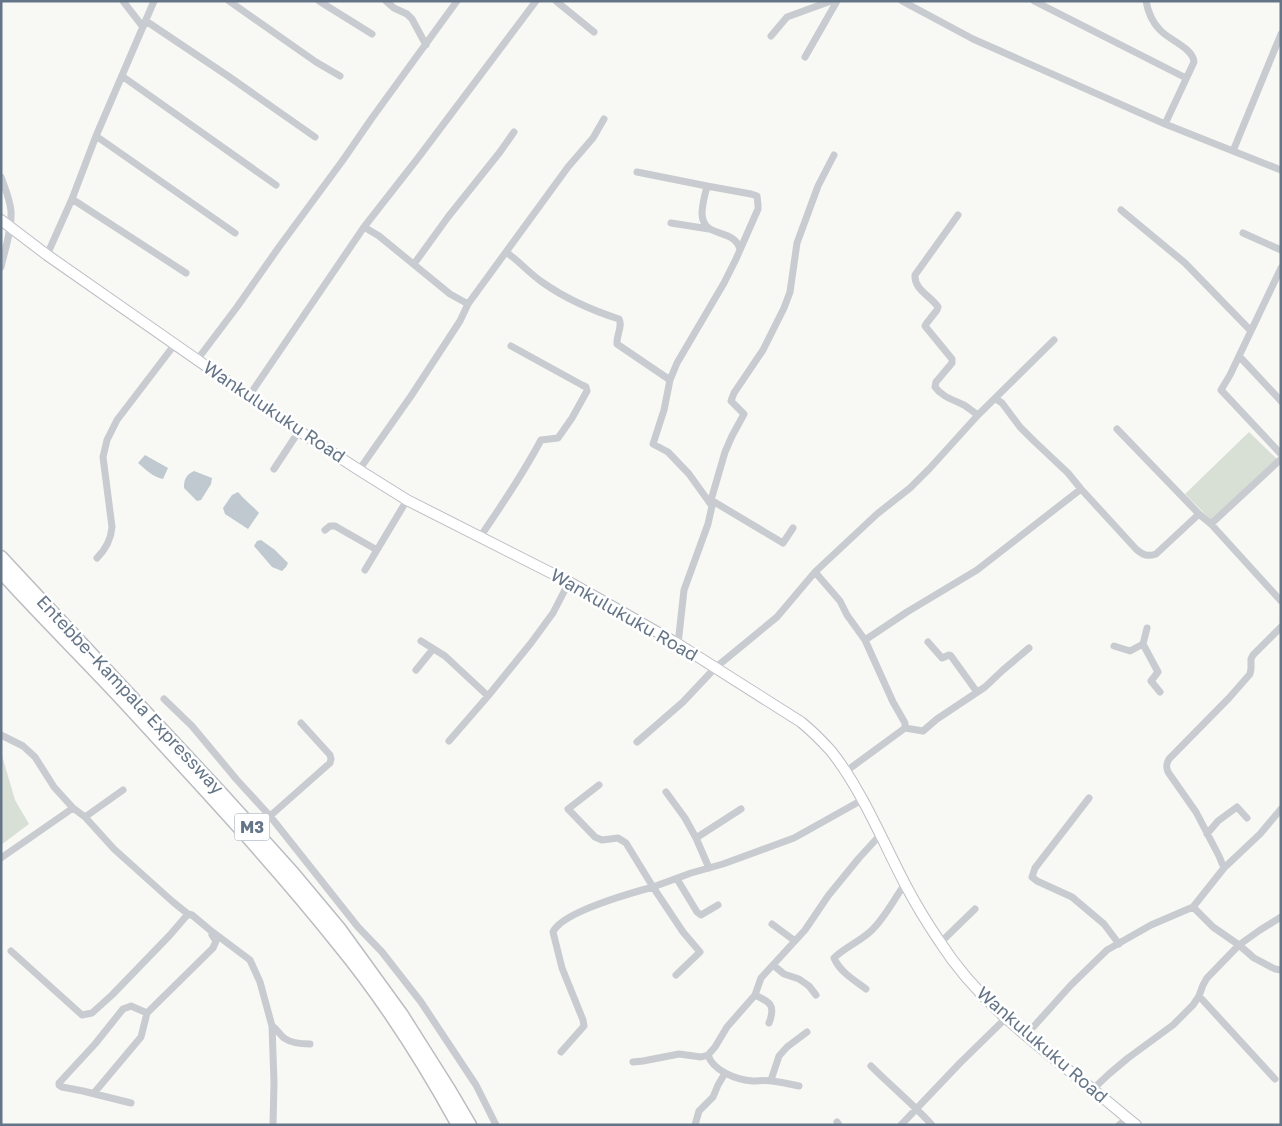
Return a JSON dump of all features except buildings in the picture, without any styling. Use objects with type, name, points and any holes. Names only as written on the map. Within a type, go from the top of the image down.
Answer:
[{"type":"highway","name":"Entebbe–Kampala Expressway","points":[[1,557],[222,794],[293,873],[339,928],[402,1015],[470,1125]]},
{"type":"highway","name":"Entebbe–Kampala Expressway","points":[[1,572],[139,718],[278,870],[340,946],[376,995],[441,1094],[458,1125]]},
{"type":"main road","name":"Wankulukuku Road","points":[[1,220],[197,360],[359,470],[407,500],[569,582],[678,644],[801,722],[832,752],[862,800],[905,884],[940,943],[983,997],[1026,1035],[1132,1121]]},
{"type":"street","points":[[123,1],[145,24],[220,71],[315,137]]},
{"type":"street","points":[[48,255],[96,136],[154,1]]},
{"type":"street","points":[[320,1],[372,34]]},
{"type":"street","points":[[386,1],[412,19],[426,45]]},
{"type":"street","points":[[197,360],[457,1]]},
{"type":"street","points":[[249,396],[364,227],[536,1]]},
{"type":"street","points":[[556,1],[594,32]]},
{"type":"street","points":[[771,36],[787,17],[831,1]]},
{"type":"street","points":[[805,57],[837,1]]},
{"type":"street","points":[[902,1],[973,39],[1164,124],[1281,170]]},
{"type":"street","points":[[1034,1],[1186,78]]},
{"type":"street","points":[[1146,1],[1152,20],[1160,30],[1194,58],[1194,62],[1164,124]]},
{"type":"street","points":[[232,2],[316,62],[340,76]]},
{"type":"street","points":[[1233,151],[1281,34]]},
{"type":"street","points":[[122,76],[276,185]]},
{"type":"street","points":[[359,470],[460,321],[468,304],[568,167],[593,138],[604,119]]},
{"type":"street","points":[[414,264],[514,132]]},
{"type":"street","points":[[96,136],[235,233]]},
{"type":"street","points":[[678,644],[684,590],[708,524],[711,503],[725,452],[744,414],[731,401],[763,350],[784,308],[790,292],[797,243],[818,186],[834,155]]},
{"type":"street","points":[[637,172],[731,189],[757,196],[758,209],[740,249],[715,300],[677,363],[670,380],[664,410],[653,444],[668,452],[689,474],[711,503],[783,544],[792,528]]},
{"type":"street","points":[[1,177],[9,198],[11,212],[10,228],[1,267]]},
{"type":"street","points":[[708,186],[702,216],[709,229]]},
{"type":"street","points":[[72,199],[186,273]]},
{"type":"street","points":[[1121,210],[1185,263],[1251,331]]},
{"type":"street","points":[[958,215],[915,275],[915,280],[917,285],[938,307],[938,310],[925,326],[952,359],[952,363],[936,382],[935,388],[946,397],[978,415]]},
{"type":"street","points":[[671,222],[709,229],[733,238],[738,243],[740,249]]},
{"type":"street","points":[[364,227],[379,236],[450,294],[468,304]]},
{"type":"street","points":[[1243,233],[1281,250]]},
{"type":"street","points":[[506,252],[540,281],[562,295],[594,311],[619,319],[621,323],[616,339],[617,344],[670,380]]},
{"type":"street","points":[[1281,268],[1221,390],[1281,454]]},
{"type":"street","points":[[638,742],[682,702],[715,668],[777,617],[815,572],[877,514],[910,488],[978,415],[1054,340]]},
{"type":"street","points":[[97,558],[107,547],[111,538],[112,527],[103,457],[107,440],[117,420],[175,344]]},
{"type":"street","points":[[480,537],[519,480],[541,440],[558,438],[587,391],[586,387],[510,346]]},
{"type":"street","points":[[1239,356],[1281,401]]},
{"type":"street","points":[[996,399],[1034,442],[1068,473],[1136,550],[1143,555],[1156,554],[1199,514]]},
{"type":"street","points":[[1117,429],[1199,514],[1212,524],[1281,601]]},
{"type":"street","points":[[274,468],[299,431]]},
{"type":"street","points":[[1212,524],[1281,459]]},
{"type":"street","points":[[865,640],[977,570],[1081,489]]},
{"type":"street","points":[[365,570],[407,500]]},
{"type":"street","points":[[325,530],[330,526],[335,526],[377,550]]},
{"type":"street","points":[[815,572],[840,600],[847,615],[865,640],[893,702],[905,723],[905,728]]},
{"type":"street","points":[[449,741],[531,643],[553,613],[569,582]]},
{"type":"street","points":[[1224,868],[1196,812],[1168,772],[1167,762],[1247,678],[1252,669],[1251,659],[1253,655],[1281,627]]},
{"type":"street","points":[[1147,628],[1143,644],[1158,672],[1151,681],[1160,692]]},
{"type":"street","points":[[421,641],[445,656],[488,696]]},
{"type":"street","points":[[928,642],[942,658],[951,656],[977,692]]},
{"type":"street","points":[[1114,646],[1130,651],[1143,644]]},
{"type":"street","points":[[416,670],[433,648]]},
{"type":"street","points":[[845,772],[905,728],[923,731],[937,719],[988,684],[1029,648]]},
{"type":"street","points":[[164,699],[192,726],[270,816],[358,927],[382,952],[421,1002],[476,1085],[496,1125]]},
{"type":"street","points":[[270,816],[330,763],[330,754],[301,723]]},
{"type":"street","points":[[1,735],[23,746],[35,757],[54,787],[114,849],[173,902],[250,960],[260,982],[272,1026],[274,1125]]},
{"type":"street","points":[[600,785],[568,809],[595,837],[602,840],[618,838],[626,843],[683,932],[700,952],[676,975]]},
{"type":"street","points":[[85,817],[123,790]]},
{"type":"street","points":[[666,792],[685,818],[696,838],[708,868]]},
{"type":"street","points":[[1089,798],[1035,868],[1032,877],[1072,897],[1100,920],[1119,944]]},
{"type":"street","points":[[561,1052],[584,1026],[562,968],[552,932],[555,927],[572,916],[607,901],[723,864],[794,838],[862,800]]},
{"type":"street","points":[[1207,834],[1218,821],[1237,807],[1247,818]]},
{"type":"street","points":[[1,858],[73,808]]},
{"type":"street","points":[[696,838],[741,809]]},
{"type":"street","points":[[1026,1035],[1071,985],[1107,950],[1150,925],[1193,907],[1224,868],[1260,834],[1281,810]]},
{"type":"street","points":[[633,1062],[679,1054],[708,1055],[727,1027],[754,995],[761,978],[805,930],[828,896],[880,834]]},
{"type":"street","points":[[677,879],[697,912],[702,915],[718,905]]},
{"type":"street","points":[[866,989],[850,978],[837,965],[834,958],[842,950],[872,930],[905,884]]},
{"type":"street","points":[[1193,907],[1213,927],[1254,958],[1274,969],[1281,970]]},
{"type":"street","points":[[940,943],[975,909]]},
{"type":"street","points":[[11,950],[82,1015],[92,1013],[112,995],[188,914]]},
{"type":"street","points":[[1093,1089],[1122,1063],[1173,1025],[1193,1005],[1207,978],[1239,945],[1281,917]]},
{"type":"street","points":[[772,924],[794,941]]},
{"type":"street","points":[[94,1093],[141,1037],[147,1013],[213,948],[216,940],[211,935],[210,930]]},
{"type":"street","points":[[773,965],[784,974],[799,979],[809,986],[816,995]]},
{"type":"street","points":[[754,995],[768,1001],[772,1007],[773,1011],[769,1023]]},
{"type":"street","points":[[1199,996],[1275,1079]]},
{"type":"street","points":[[131,1103],[62,1087],[59,1083],[95,1044],[123,1009],[131,1006],[147,1013]]},
{"type":"street","points":[[901,1125],[1006,1018]]},
{"type":"street","points":[[272,1026],[278,1029],[285,1039],[310,1044]]},
{"type":"street","points":[[771,1080],[779,1056],[787,1047],[807,1032]]},
{"type":"street","points":[[708,1055],[710,1061],[724,1073],[752,1081],[771,1080],[799,1086]]},
{"type":"street","points":[[871,1066],[892,1088],[917,1108],[932,1125]]},
{"type":"street","points":[[695,1125],[699,1111],[713,1097],[724,1073]]},
{"type":"street","points":[[1119,1125],[1132,1121]]},
{"type":"shaded area","points":[[1249,432],[1277,459],[1211,520],[1185,494]]},
{"type":"shaded area","points":[[145,455],[168,468],[163,479],[153,475],[138,463]]},
{"type":"shaded area","points":[[194,471],[212,478],[211,484],[201,500],[197,501],[184,488],[186,478]]},
{"type":"shaded area","points":[[238,492],[259,513],[248,529],[225,514],[223,508],[232,495]]},
{"type":"shaded area","points":[[261,540],[288,563],[282,571],[272,567],[254,546],[257,541]]},
{"type":"shaded area","points":[[1,752],[15,800],[29,824],[1,845]]}]
